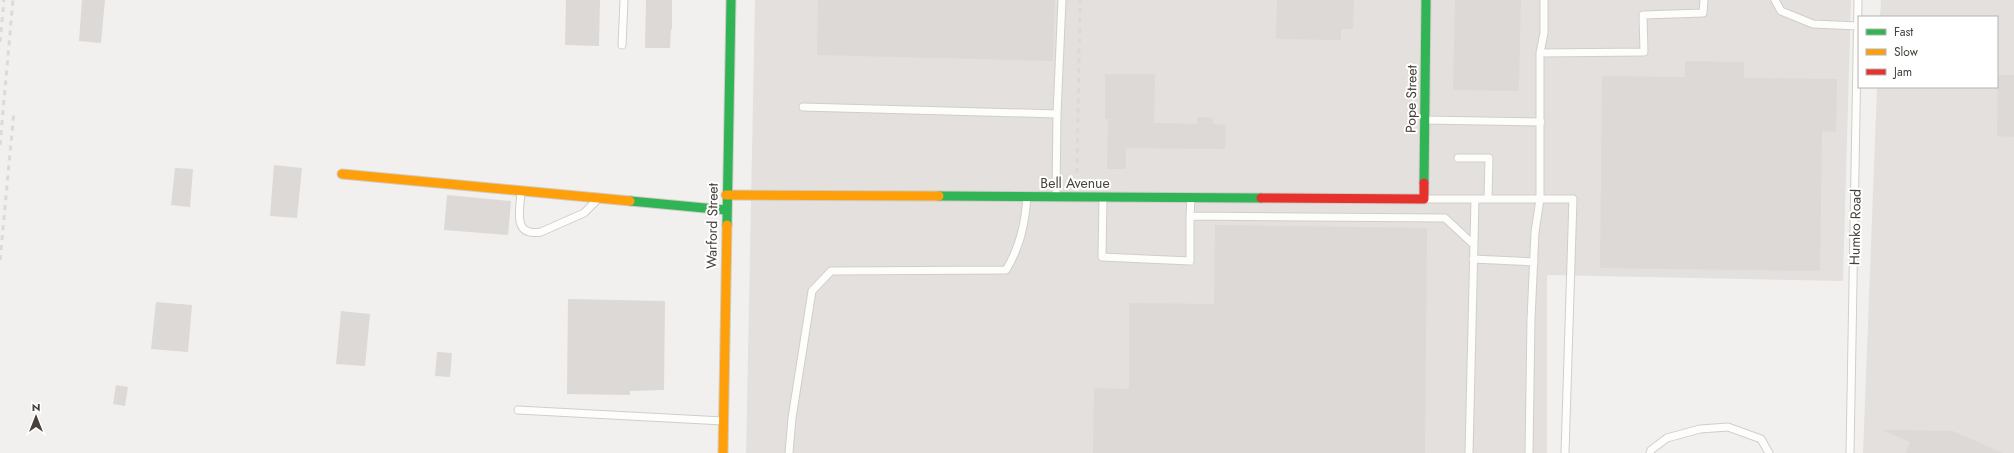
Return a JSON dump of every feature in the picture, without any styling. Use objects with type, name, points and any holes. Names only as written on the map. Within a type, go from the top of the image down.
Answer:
[{"type":"street","name":"Warford Street","points":[[722,453],[731,0]]},
{"type":"street","name":"Pope Street","points":[[1424,199],[1426,0]]},
{"type":"street","points":[[342,174],[726,210]]},
{"type":"street","name":"Bell Avenue","points":[[726,195],[1424,199]]},
{"type":"lane","points":[[622,45],[624,0]]},
{"type":"lane","points":[[1056,197],[1057,114],[1062,0]]},
{"type":"lane","points":[[1530,453],[1535,232],[1540,199],[1540,53],[1544,34],[1544,0]]},
{"type":"lane","points":[[1540,53],[1644,52],[1643,15],[1704,13],[1704,0]]},
{"type":"lane","points":[[1775,0],[1781,12],[1813,24],[1858,26]]},
{"type":"lane","name":"Humko Road","points":[[1850,453],[1858,0]]},
{"type":"lane","points":[[803,107],[1057,114]]},
{"type":"lane","points":[[1425,120],[1540,122]]},
{"type":"lane","points":[[1458,158],[1488,158],[1488,199]]},
{"type":"lane","points":[[521,191],[519,220],[523,230],[534,233],[541,232],[584,213],[599,198]]},
{"type":"lane","points":[[789,453],[792,418],[812,290],[831,271],[1006,270],[1016,254],[1025,218],[1027,197]]},
{"type":"lane","points":[[1103,197],[1102,257],[1190,261],[1191,198]]},
{"type":"lane","points":[[1424,199],[1573,199],[1565,453]]},
{"type":"lane","points":[[1469,453],[1474,199]]},
{"type":"lane","points":[[1190,216],[1445,218],[1473,244]]},
{"type":"lane","points":[[1473,259],[1534,262]]},
{"type":"lane","points":[[518,410],[723,421]]},
{"type":"lane","points":[[1650,453],[1651,450],[1667,438],[1700,429],[1728,428],[1761,439],[1769,453]]},
{"type":"shaded area","points":[[755,0],[1851,0],[1843,281],[1547,275],[1547,453],[746,453]]},
{"type":"shaded area","points":[[1881,0],[2014,0],[2014,453],[1863,453],[1877,88],[1998,88],[1998,16],[1880,16]]},
{"type":"building","points":[[82,0],[105,0],[101,43],[79,41]]},
{"type":"building","points":[[566,0],[600,0],[599,46],[565,45]]},
{"type":"building","points":[[646,0],[672,0],[672,29],[670,48],[645,48]]},
{"type":"building","points":[[818,0],[1055,0],[1053,61],[817,55]]},
{"type":"building","points":[[1277,0],[1354,0],[1353,29],[1341,29],[1341,40],[1276,39]]},
{"type":"building","points":[[1455,0],[1521,0],[1519,91],[1453,90]]},
{"type":"building","points":[[1685,61],[1744,62],[1744,78],[1837,79],[1836,132],[1822,131],[1820,271],[1600,268],[1602,76],[1685,77]]},
{"type":"building","points":[[1105,74],[1155,74],[1154,123],[1197,124],[1197,117],[1213,118],[1213,124],[1226,125],[1225,149],[1126,148],[1126,169],[1107,169],[1108,119],[1105,119]]},
{"type":"building","points":[[1998,75],[2014,75],[2014,137],[1997,136]]},
{"type":"building","points":[[274,165],[302,168],[297,218],[270,216]]},
{"type":"building","points":[[175,168],[193,169],[190,207],[171,205]]},
{"type":"building","points":[[447,195],[511,201],[508,235],[444,230]]},
{"type":"building","points":[[1215,225],[1427,228],[1425,453],[1093,453],[1094,388],[1129,389],[1129,303],[1214,304]]},
{"type":"building","points":[[568,299],[665,301],[664,390],[630,391],[630,395],[567,394]]},
{"type":"building","points":[[156,302],[192,305],[188,352],[151,349]]},
{"type":"building","points":[[341,311],[370,314],[365,366],[336,364]]},
{"type":"building","points":[[437,352],[452,353],[450,377],[435,376]]},
{"type":"building","points":[[116,385],[128,387],[125,406],[113,404]]},
{"type":"building","points":[[1883,430],[1953,431],[2003,453],[1906,453],[1910,442]]},
{"type":"railway","points":[[0,42],[4,0]]},
{"type":"railway","points":[[0,145],[13,0]]},
{"type":"railway","points":[[1077,173],[1080,0]]},
{"type":"railway","points":[[0,260],[14,111]]},
{"type":"traffic: fast","points":[[727,225],[731,0]]},
{"type":"traffic: fast","points":[[1424,183],[1426,0]]},
{"type":"traffic: fast","points":[[939,196],[1261,198]]},
{"type":"traffic: fast","points":[[630,201],[726,210]]},
{"type":"traffic: slow","points":[[342,174],[630,201]]},
{"type":"traffic: slow","points":[[726,195],[939,196]]},
{"type":"traffic: slow","points":[[723,453],[727,225]]},
{"type":"traffic: jam","points":[[1261,198],[1424,199],[1424,183]]}]
